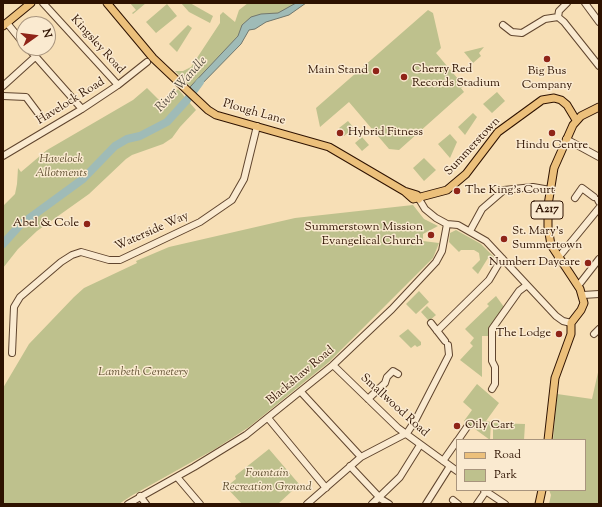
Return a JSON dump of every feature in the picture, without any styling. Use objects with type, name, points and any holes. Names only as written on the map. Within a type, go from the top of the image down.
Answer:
[{"type":"main road","points":[[5,25],[31,3]]},
{"type":"main road","name":"Plough Lane","points":[[107,3],[132,34],[185,89],[196,100],[216,115],[329,147],[404,191],[417,195],[419,199]]},
{"type":"main road","name":"Summerstown","points":[[419,199],[447,190],[466,174],[498,132],[542,100],[554,98],[561,100],[566,104],[576,120]]},
{"type":"main road","points":[[576,120],[599,107]]},
{"type":"main road","name":"A217","points":[[576,120],[554,168],[547,211],[548,233],[551,245],[583,295]]},
{"type":"main road","points":[[548,439],[555,378],[572,334],[571,323],[583,307],[583,295]]},
{"type":"main road","points":[[539,504],[542,491]]},
{"type":"street","name":"Kingsley Road","points":[[43,3],[118,85]]},
{"type":"street","points":[[558,17],[559,11],[567,3]]},
{"type":"street","points":[[585,3],[599,22]]},
{"type":"street","points":[[503,25],[512,32],[522,33],[545,19],[558,17],[564,22],[599,66]]},
{"type":"street","points":[[5,25],[16,36]]},
{"type":"street","points":[[3,86],[35,57],[82,109]]},
{"type":"street","name":"Havelock Road","points":[[3,156],[82,109],[118,85],[147,62]]},
{"type":"street","points":[[3,96],[26,97],[38,113]]},
{"type":"street","name":"Waterside Way","points":[[12,353],[14,306],[20,297],[67,258],[81,252],[109,260],[120,260],[200,222],[232,200],[244,179],[258,126]]},
{"type":"street","points":[[566,139],[599,157]]},
{"type":"street","points":[[470,231],[482,209],[504,190],[533,187],[550,190]]},
{"type":"street","points":[[575,198],[582,188],[597,200]]},
{"type":"street","points":[[419,199],[430,213],[447,224],[456,225],[470,231],[486,241],[556,316],[563,321],[571,323]]},
{"type":"street","points":[[558,258],[599,208]]},
{"type":"street","name":"Blackshaw Road","points":[[128,504],[236,442],[301,392],[333,365],[392,309],[436,262],[442,251],[447,224]]},
{"type":"street","points":[[437,331],[489,280],[502,258]]},
{"type":"street","points":[[578,286],[599,259]]},
{"type":"street","points":[[492,389],[495,384],[495,367],[492,361],[492,329],[519,291],[527,285]]},
{"type":"street","points":[[583,295],[599,294]]},
{"type":"street","points":[[307,504],[361,457],[405,434],[415,421],[449,355],[446,343],[431,323]]},
{"type":"street","points":[[594,334],[599,329]]},
{"type":"street","name":"Smallwood Road","points":[[333,365],[405,434],[456,470]]},
{"type":"street","points":[[368,399],[384,383],[393,371],[398,374]]},
{"type":"street","points":[[301,392],[361,457]]},
{"type":"street","points":[[268,418],[326,488]]},
{"type":"street","points":[[460,439],[467,426]]},
{"type":"street","points":[[372,504],[400,477],[420,445]]},
{"type":"street","points":[[442,461],[456,445]]},
{"type":"street","points":[[350,466],[379,497],[389,504]]},
{"type":"street","points":[[426,504],[450,466]]},
{"type":"street","points":[[177,477],[200,504]]},
{"type":"street","points":[[476,504],[485,491],[505,504]]},
{"type":"street","points":[[140,496],[146,504]]},
{"type":"green space","points":[[130,3],[146,3],[133,14],[132,13],[136,10]]},
{"type":"green space","points":[[181,3],[190,3],[213,16],[210,23],[189,12]]},
{"type":"green space","points":[[248,3],[306,3],[289,15],[266,22],[255,29],[249,30],[241,44],[195,91],[175,71],[183,71],[191,67],[220,23],[220,15],[223,12],[235,22],[239,10]]},
{"type":"green space","points":[[167,4],[177,16],[156,33],[146,22]]},
{"type":"green space","name":"Cherry Red Records Stadium","points":[[428,10],[433,13],[441,48],[436,53],[464,86],[461,88],[464,92],[399,150],[389,149],[349,102],[320,127],[316,108]]},
{"type":"green space","points":[[188,25],[192,28],[177,52],[169,44]]},
{"type":"green space","points":[[484,47],[479,53],[481,56],[473,63],[464,52]]},
{"type":"green space","name":"Havelock Allotments","points":[[147,88],[164,105],[178,89],[196,110],[172,138],[163,144],[132,155],[126,159],[89,194],[37,231],[18,249],[3,268],[3,206],[15,194],[18,168],[21,172],[47,150],[133,100]]},
{"type":"green space","points":[[497,92],[505,101],[492,113],[483,104]]},
{"type":"green space","points":[[473,113],[477,117],[465,135],[458,127]]},
{"type":"green space","points":[[348,121],[354,128],[344,136],[339,128]]},
{"type":"green space","points":[[450,134],[457,142],[450,158],[438,144]]},
{"type":"green space","points":[[362,137],[369,145],[362,151],[355,143]]},
{"type":"green space","points":[[424,158],[436,170],[424,181],[413,168]]},
{"type":"green space","name":"Lambeth Cemetery","points":[[413,205],[424,219],[438,226],[423,234],[423,241],[439,243],[433,258],[329,362],[249,427],[215,449],[119,504],[3,504],[3,388],[29,344],[84,288],[137,263],[136,261],[169,247],[295,218]]},
{"type":"green space","points":[[456,230],[481,244],[494,257],[495,263],[488,258],[478,274],[472,268],[480,260],[479,253],[474,250],[461,250],[459,252],[449,242],[450,233]]},
{"type":"green space","points":[[419,291],[429,302],[416,314],[406,304]]},
{"type":"green space","points":[[496,296],[504,307],[488,330],[488,336],[482,336],[482,377],[460,360],[473,346],[470,343],[474,338],[465,329],[489,306],[487,304]]},
{"type":"green space","points":[[427,306],[436,315],[429,321],[421,312]]},
{"type":"green space","points":[[408,329],[421,342],[421,345],[417,347],[415,345],[411,348],[399,336]]},
{"type":"green space","points":[[599,368],[599,504],[549,504],[551,495],[549,491],[586,491],[586,439],[553,439],[557,394],[592,399]]},
{"type":"green space","points":[[477,384],[499,403],[486,421],[491,422],[490,439],[464,421],[472,410],[463,402]]},
{"type":"green space","points":[[493,423],[525,424],[524,439],[493,439]]},
{"type":"green space","name":"Fountain Recreation Ground","points":[[269,449],[299,484],[278,504],[242,504],[226,487],[236,479],[235,476]]},
{"type":"water","points":[[296,3],[306,3],[289,15],[266,22],[255,29],[249,30],[241,44],[195,91],[190,87],[238,36],[242,25],[251,17],[261,14],[278,13]]},
{"type":"waterway","name":"River Wandle","points":[[3,244],[20,225],[83,179],[115,146],[127,139],[140,136],[167,122],[187,100],[200,82]]},
{"type":"place","name":"Big Bus Company","points":[[547,59]]},
{"type":"place","name":"Main Stand","points":[[376,71]]},
{"type":"place","name":"Cherry Red Records Stadium","points":[[404,77]]},
{"type":"place","name":"Hybrid Fitness","points":[[340,133]]},
{"type":"place","name":"Hindu Centre","points":[[552,133]]},
{"type":"place","name":"The King's Court","points":[[457,191]]},
{"type":"place","name":"Abel & Cole","points":[[87,224]]},
{"type":"place","name":"Summerstown Mission Evangelical Church","points":[[431,235]]},
{"type":"place","name":"St. Mary's Summertown","points":[[504,239]]},
{"type":"place","name":"Number1 Daycare","points":[[588,263]]},
{"type":"place","name":"The Lodge","points":[[559,334]]},
{"type":"place","name":"Oily Cart","points":[[457,426]]}]
